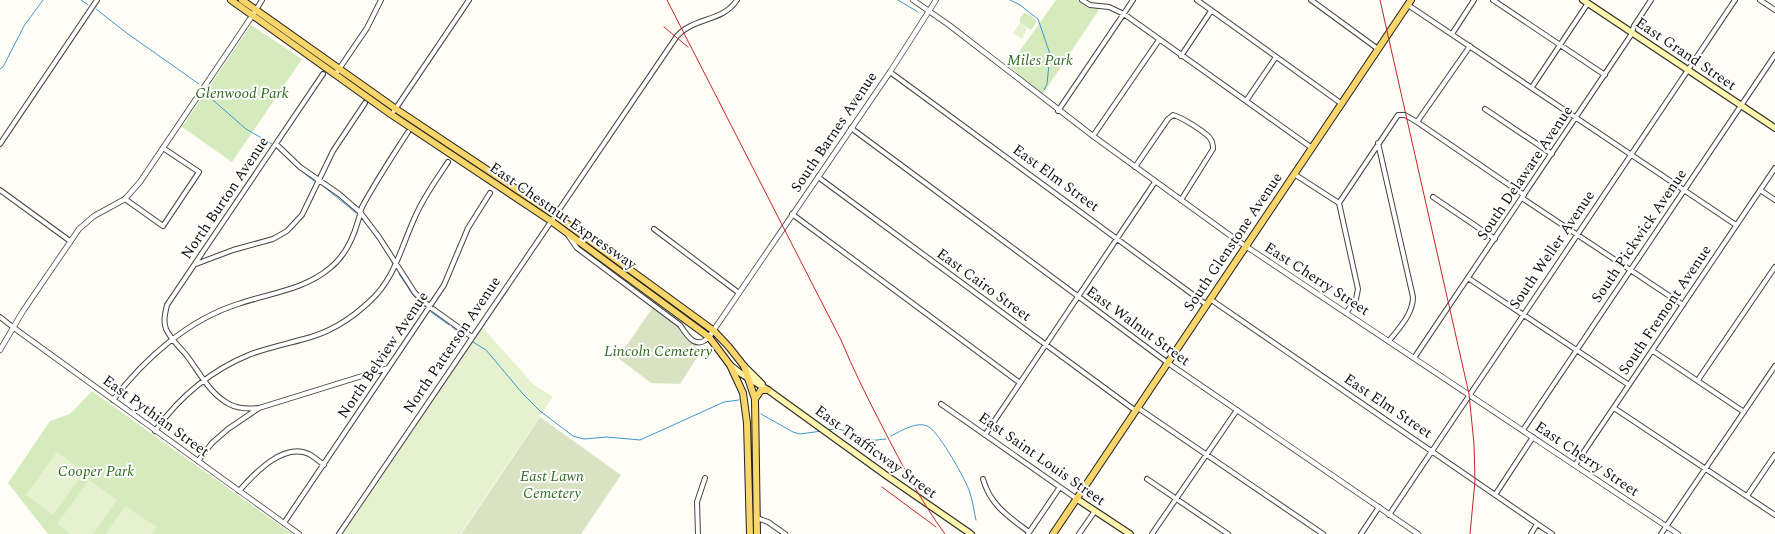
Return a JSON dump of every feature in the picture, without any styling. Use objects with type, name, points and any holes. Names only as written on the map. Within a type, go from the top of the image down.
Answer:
[{"type":"main road","name":"East Chestnut Expressway","points":[[231,0],[254,13],[339,69],[396,109],[555,215],[714,331],[744,366],[755,399],[757,534]]},
{"type":"main road","name":"East Chestnut Expressway","points":[[242,0],[254,13],[335,74],[392,115],[550,221],[709,337],[730,365],[743,393],[746,413],[750,534]]},
{"type":"main road","name":"South Glenstone Avenue","points":[[1053,534],[1410,2]]},
{"type":"main road","name":"East Grand Street","points":[[1586,2],[1775,128]]},
{"type":"main road","name":"East Trafficway Street","points":[[730,365],[768,390],[881,472],[971,534]]},
{"type":"main road","name":"East Trafficway Street","points":[[744,366],[768,390]]},
{"type":"main road","points":[[755,399],[761,390],[768,390]]},
{"type":"main road","name":"East Saint Louis Street","points":[[1077,499],[1130,534]]},
{"type":"street","points":[[0,144],[97,0]]},
{"type":"street","points":[[0,350],[23,311],[79,229],[94,216],[125,199],[140,182],[262,0]]},
{"type":"street","points":[[335,74],[367,28],[381,0]]},
{"type":"street","points":[[392,115],[469,0]]},
{"type":"street","name":"North Patterson Avenue","points":[[339,534],[550,221],[682,29],[696,22],[718,16],[728,11],[737,0]]},
{"type":"street","name":"East Cherry Street","points":[[913,0],[1058,111],[1246,246],[1678,534]]},
{"type":"street","name":"South Barnes Avenue","points":[[709,337],[890,72],[936,0]]},
{"type":"street","points":[[1082,0],[1090,5],[1109,7],[1124,14],[1312,148]]},
{"type":"street","points":[[1058,111],[1133,0]]},
{"type":"street","points":[[1197,0],[1342,104]]},
{"type":"street","points":[[1452,34],[1474,0]]},
{"type":"street","points":[[1494,0],[1605,75]]},
{"type":"street","name":"South Delaware Avenue","points":[[1414,358],[1605,75],[1651,0]]},
{"type":"street","name":"South Weller Avenue","points":[[1390,515],[1469,394],[1734,0]]},
{"type":"street","points":[[1760,0],[1775,10]]},
{"type":"street","points":[[1313,1],[1378,49]]},
{"type":"street","points":[[1410,2],[1452,34],[1736,225]]},
{"type":"street","points":[[1532,87],[1586,2]]},
{"type":"street","points":[[1181,56],[1211,11]]},
{"type":"street","points":[[1093,136],[1159,40]]},
{"type":"street","points":[[1417,122],[1470,46]]},
{"type":"street","name":"South Pickwick Avenue","points":[[1523,430],[1775,55]]},
{"type":"street","points":[[1246,101],[1276,57]]},
{"type":"street","name":"East Elm Street","points":[[890,72],[1207,305]]},
{"type":"street","name":"North Burton Avenue","points":[[243,409],[230,405],[216,395],[187,356],[172,339],[166,328],[164,318],[167,305],[323,74]]},
{"type":"street","points":[[195,265],[233,250],[273,239],[287,231],[302,215],[311,200],[333,151],[365,103]]},
{"type":"street","points":[[1485,109],[1552,154]]},
{"type":"street","points":[[1339,203],[1394,118],[1401,114],[1417,122],[1577,234],[1683,305]]},
{"type":"street","points":[[1135,167],[1168,119],[1173,115],[1180,117],[1209,137],[1212,142],[1213,149],[1181,200]]},
{"type":"street","name":"East Walnut Street","points":[[851,128],[1168,363],[1418,534]]},
{"type":"street","points":[[113,400],[149,358],[172,339],[208,317],[238,304],[290,290],[310,282],[331,267],[343,254],[350,242],[359,220],[360,212],[373,186],[408,132]]},
{"type":"street","points":[[1378,143],[1413,296],[1409,314],[1389,341]]},
{"type":"street","points":[[276,144],[300,168],[339,194],[360,212],[379,237],[415,293],[430,307],[472,337]]},
{"type":"street","points":[[125,199],[163,226],[199,172],[164,148]]},
{"type":"street","points":[[155,431],[166,415],[184,396],[229,363],[252,354],[306,339],[328,330],[350,317],[370,302],[386,283],[396,265],[415,217],[448,162]]},
{"type":"street","name":"South Fremont Avenue","points":[[1576,466],[1775,168]]},
{"type":"street","points":[[1294,174],[1339,203],[1358,289],[1356,299],[1346,313]]},
{"type":"street","name":"East Cairo Street","points":[[818,177],[1046,345],[1137,409],[1323,534]]},
{"type":"street","points":[[985,435],[1155,182]]},
{"type":"street","points":[[0,190],[70,241]]},
{"type":"street","points":[[1760,190],[1775,200]]},
{"type":"street","name":"North Belview Avenue","points":[[284,523],[430,307],[448,278],[468,228],[490,193]]},
{"type":"street","points":[[1433,197],[1495,239]]},
{"type":"street","points":[[792,214],[1020,383]]},
{"type":"street","points":[[654,229],[740,293]]},
{"type":"street","points":[[565,232],[577,248],[680,325],[692,340],[698,343],[704,342],[709,337]]},
{"type":"street","points":[[202,254],[207,260]]},
{"type":"street","points":[[1698,380],[1775,267]]},
{"type":"street","points":[[1468,278],[1629,385]]},
{"type":"street","name":"East Elm Street","points":[[1210,299],[1552,534]]},
{"type":"street","name":"East Pythian Street","points":[[0,317],[155,431],[299,534]]},
{"type":"street","points":[[1653,351],[1744,412]]},
{"type":"street","points":[[1661,534],[1775,366]]},
{"type":"street","points":[[198,461],[212,443],[228,429],[259,408],[388,368]]},
{"type":"street","name":"East Saint Louis Street","points":[[941,404],[1077,499]]},
{"type":"street","points":[[243,409],[259,408]]},
{"type":"street","points":[[1614,408],[1775,515]]},
{"type":"street","points":[[243,409],[247,415]]},
{"type":"street","points":[[1152,534],[1236,410]]},
{"type":"street","points":[[1495,495],[1533,437]]},
{"type":"street","points":[[239,491],[259,469],[284,454],[298,452],[308,454],[324,465]]},
{"type":"street","points":[[1747,496],[1775,455]]},
{"type":"street","points":[[698,534],[697,502],[705,478]]},
{"type":"street","points":[[983,479],[987,490],[1000,510],[1028,533],[1060,487]]},
{"type":"street","points":[[1147,479],[1228,534]]},
{"type":"street","points":[[1361,534],[1379,507]]},
{"type":"street","points":[[1079,534],[1095,511]]},
{"type":"street","points":[[756,518],[768,522],[785,534]]},
{"type":"street","points":[[1531,534],[1537,524]]},
{"type":"green space","name":"Miles Park","points":[[1056,0],[1077,0],[1086,5],[1100,8],[1043,94],[1009,66]]},
{"type":"green space","points":[[1024,13],[1027,13],[1036,20],[1036,23],[1031,30],[1020,23],[1020,18]]},
{"type":"green space","points":[[1020,23],[1027,29],[1022,39],[1013,33]]},
{"type":"green space","name":"Glenwood Park","points":[[251,25],[302,59],[232,162],[182,127]]},
{"type":"green space","name":"Lincoln Cemetery","points":[[653,307],[678,327],[687,340],[702,350],[680,384],[651,383],[618,358]]},
{"type":"green space","points":[[482,327],[533,384],[553,397],[460,534],[343,534]]},
{"type":"green space","name":"Cooper Park","points":[[92,391],[292,534],[48,534],[8,483],[50,421],[70,414]]},
{"type":"green space","name":"East Lawn Cemetery","points":[[540,417],[621,475],[581,534],[461,534]]},
{"type":"green space","points":[[57,452],[84,472],[53,515],[26,495]]},
{"type":"green space","points":[[89,480],[117,500],[93,534],[71,534],[57,524]]},
{"type":"green space","points":[[125,506],[157,527],[152,534],[106,534]]},
{"type":"waterway","points":[[0,69],[3,67],[24,26],[43,0]]},
{"type":"waterway","points":[[81,0],[88,5]]},
{"type":"waterway","points":[[898,0],[918,12]]},
{"type":"waterway","points":[[1010,0],[1020,5],[1038,19],[1050,54],[1047,84],[1044,90]]},
{"type":"waterway","points":[[96,9],[128,34],[199,84]]},
{"type":"waterway","points":[[206,94],[246,129],[272,144]]},
{"type":"waterway","points":[[279,150],[294,165],[314,181]]},
{"type":"waterway","points":[[323,186],[356,213]]},
{"type":"waterway","points":[[365,222],[379,241]]},
{"type":"waterway","points":[[389,256],[393,264]]},
{"type":"waterway","points":[[399,274],[413,295],[425,307]]},
{"type":"waterway","points":[[431,312],[449,325]]},
{"type":"waterway","points":[[452,327],[465,337]]},
{"type":"waterway","points":[[473,342],[486,350],[523,394],[540,411],[573,436],[584,439],[607,437],[640,440],[724,402],[739,400]]},
{"type":"waterway","points":[[761,414],[793,432],[800,434],[822,431]]},
{"type":"waterway","points":[[891,436],[915,425],[925,425],[934,431],[952,458],[968,487],[976,520]]},
{"type":"waterway","points":[[827,430],[844,430],[870,440],[886,439]]},
{"type":"railway","points":[[667,0],[841,340],[860,383],[889,440],[919,495],[945,534]]},
{"type":"railway","points":[[1380,0],[1469,394],[1474,444],[1475,481],[1470,534]]},
{"type":"railway","points":[[664,27],[688,47]]},
{"type":"railway","points":[[882,487],[936,527]]}]
